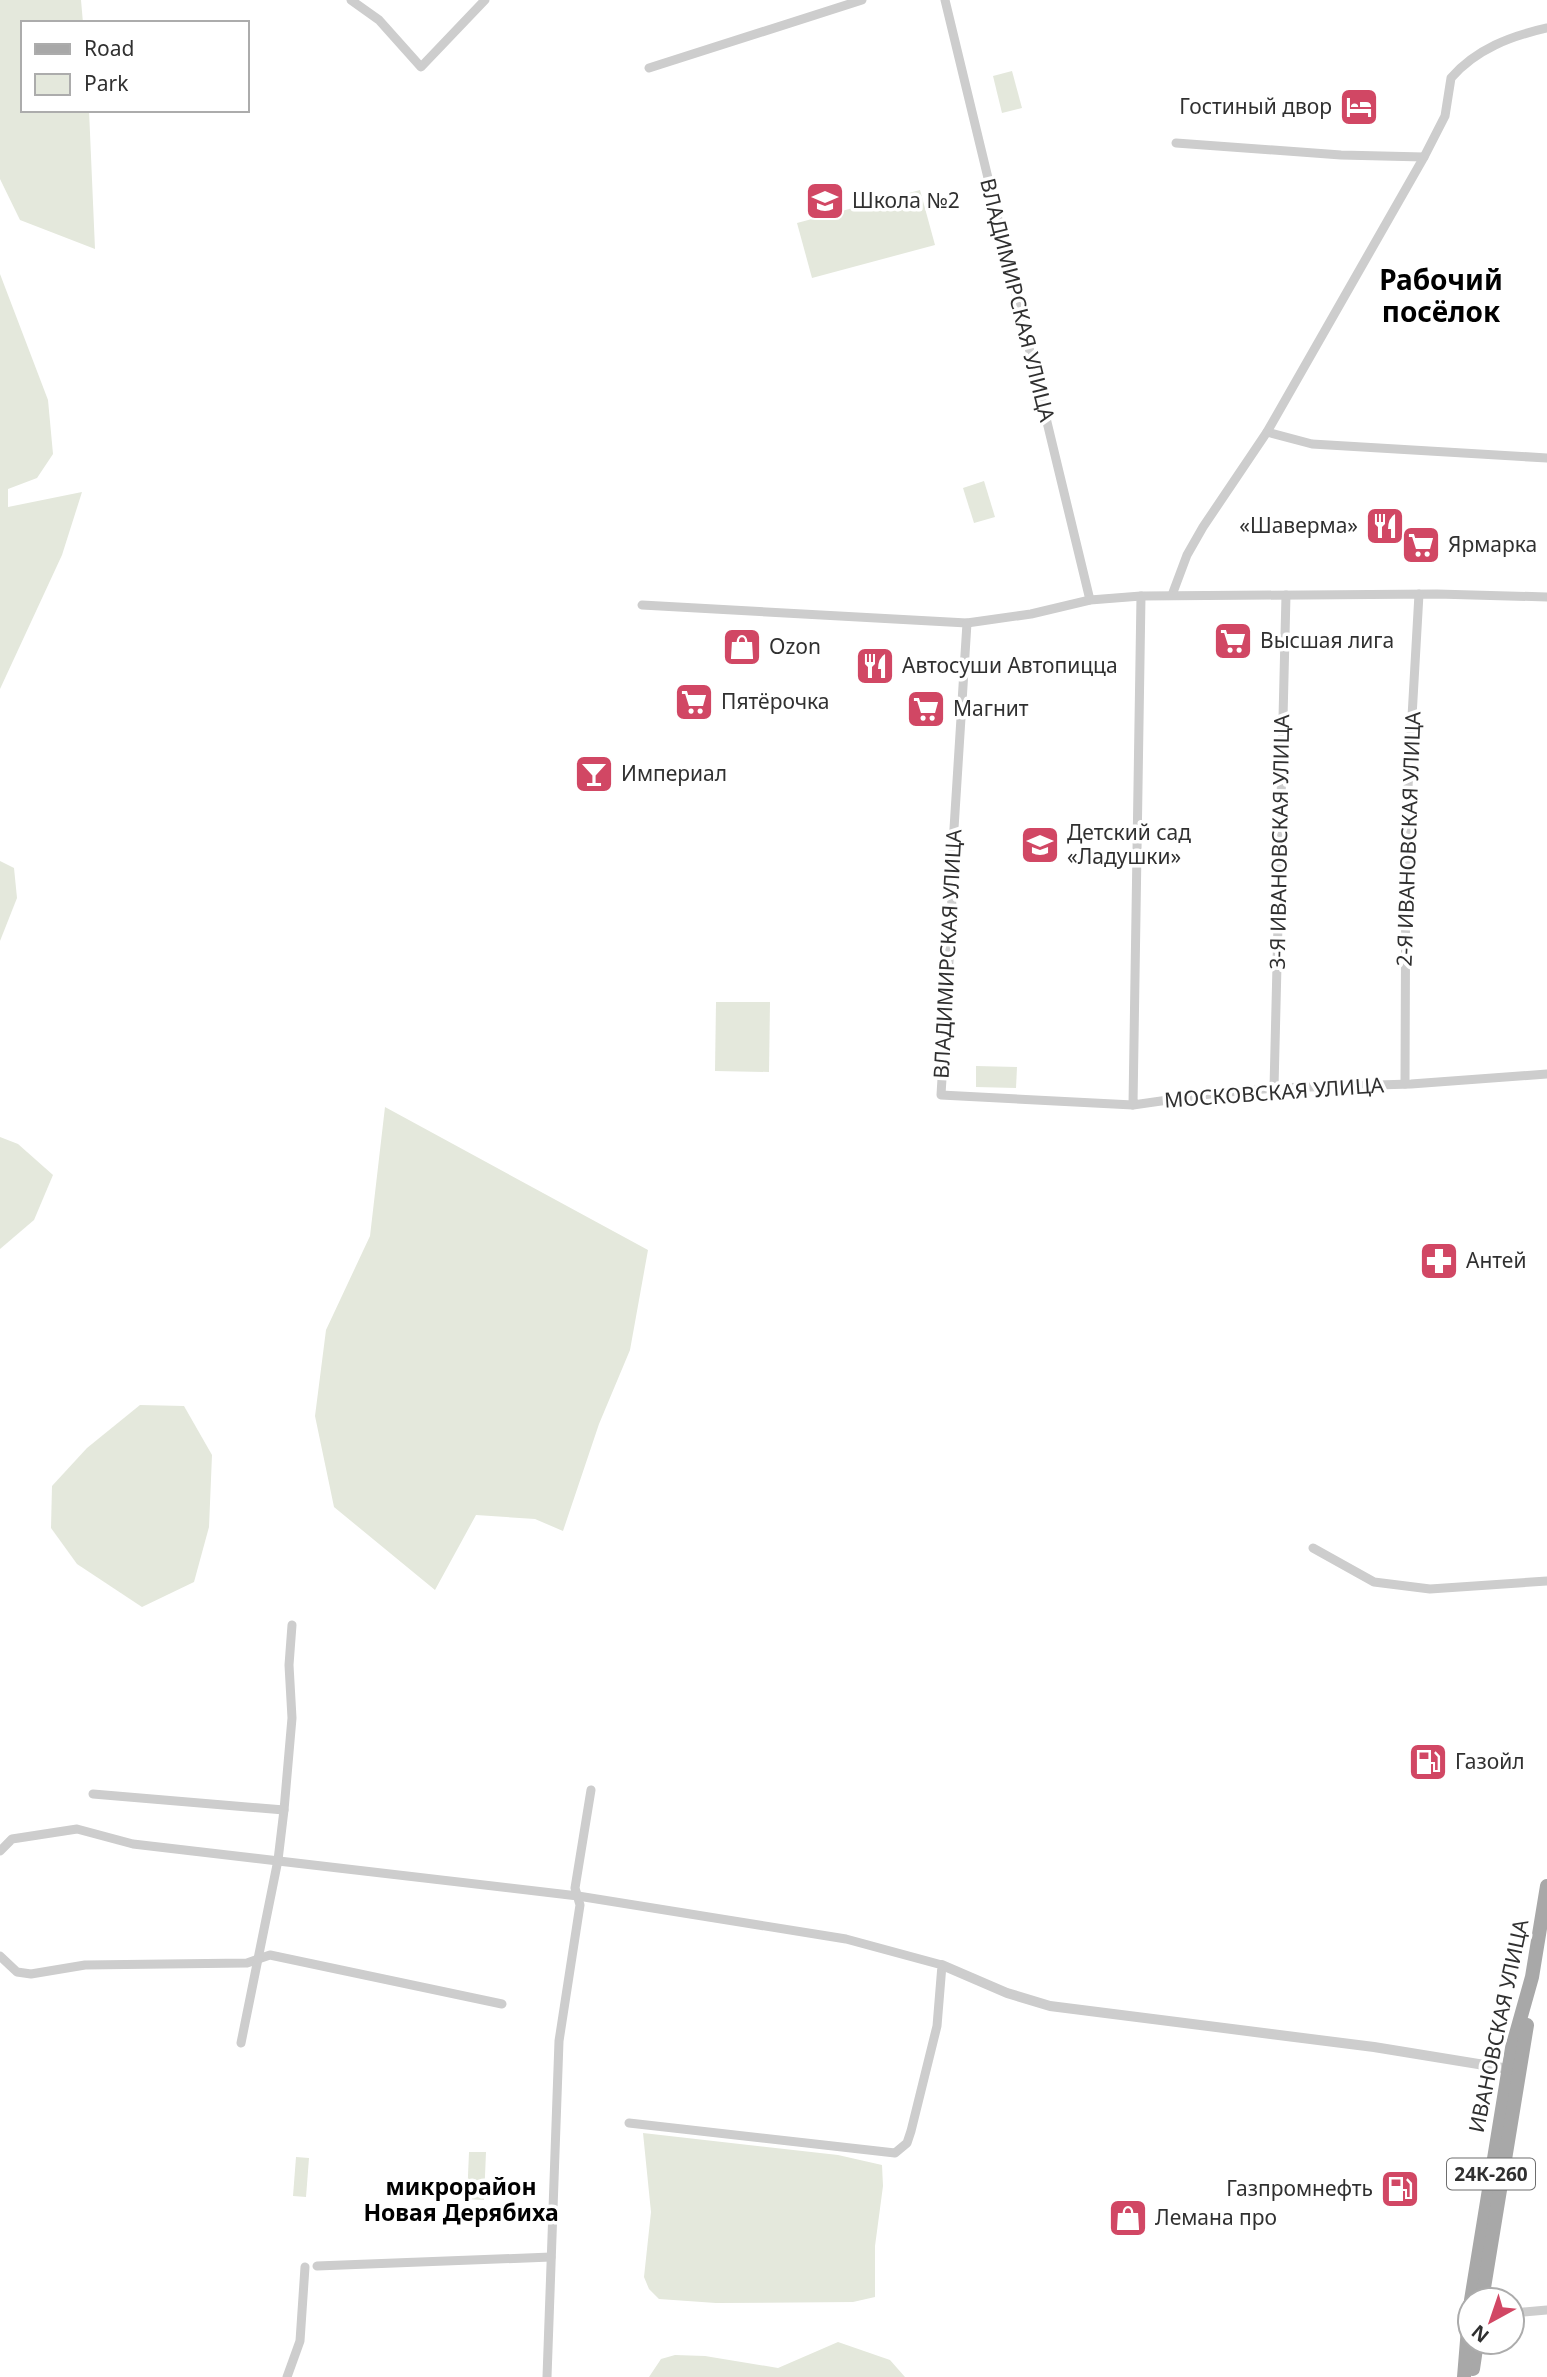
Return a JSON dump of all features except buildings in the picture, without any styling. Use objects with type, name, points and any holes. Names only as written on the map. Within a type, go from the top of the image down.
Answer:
[{"type":"main road","name":"ИВАНОВСКАЯ УЛИЦА","points":[[1473,2286],[1547,1886]]},
{"type":"main road","name":"ИВАНОВСКАЯ УЛИЦА","points":[[1484,2286],[1514,2070],[1547,1917]]},
{"type":"main road","name":"ИВАНОВСКАЯ УЛИЦА","points":[[1464,2377],[1466,2356]]},
{"type":"main road","points":[[1472,2377],[1475,2356]]},
{"type":"street","points":[[351,0],[379,20],[421,67],[485,0]]},
{"type":"street","points":[[649,68],[862,0]]},
{"type":"street","name":"ВЛАДИМИРСКАЯ УЛИЦА","points":[[945,0],[1090,600]]},
{"type":"street","points":[[1172,595],[1187,555],[1203,527],[1267,432],[1424,156],[1445,116],[1451,78],[1476,56],[1513,36],[1547,28]]},
{"type":"street","points":[[1176,143],[1341,155],[1424,156]]},
{"type":"street","points":[[1267,432],[1312,444],[1547,458]]},
{"type":"street","name":"3-Я ИВАНОВСКАЯ УЛИЦА","points":[[1274,1088],[1286,594]]},
{"type":"street","points":[[642,605],[967,623],[1031,614],[1090,600],[1141,596],[1419,594],[1547,597]]},
{"type":"street","name":"2-Я ИВАНОВСКАЯ УЛИЦА","points":[[1405,1084],[1406,822],[1419,594]]},
{"type":"street","name":"МОСКОВСКАЯ УЛИЦА","points":[[1141,596],[1133,1105],[1274,1088],[1405,1084],[1547,1073]]},
{"type":"street","name":"ВЛАДИМИРСКАЯ УЛИЦА","points":[[967,623],[941,1095],[1133,1105]]},
{"type":"street","points":[[1313,1548],[1374,1582],[1430,1589],[1547,1581]]},
{"type":"street","points":[[241,2043],[278,1860],[292,1718],[289,1665],[292,1625]]},
{"type":"street","points":[[547,2377],[559,2041],[580,1905],[575,1888],[591,1790]]},
{"type":"street","points":[[93,1794],[284,1810]]},
{"type":"street","points":[[0,1851],[12,1839],[77,1829],[133,1844],[578,1896],[846,1939],[942,1965],[1007,1993],[1050,2006],[1374,2047],[1514,2070]]},
{"type":"street","points":[[0,1956],[17,1972],[31,1975],[85,1965],[247,1963],[270,1955],[502,2004]]},
{"type":"street","points":[[629,2123],[895,2153],[907,2143],[911,2131],[937,2026],[942,1965]]},
{"type":"street","points":[[317,2266],[551,2257]]},
{"type":"street","points":[[286,2377],[300,2341],[304,2267]]},
{"type":"street","points":[[1526,2312],[1547,2310]]},
{"type":"green space","points":[[0,0],[81,0],[83,21],[21,21],[21,112],[89,112],[95,249],[20,220],[0,179]]},
{"type":"green space","points":[[1012,71],[1022,108],[1002,113],[993,76]]},
{"type":"green space","points":[[920,190],[935,245],[812,278],[797,223]]},
{"type":"green space","points":[[0,274],[48,400],[53,454],[37,478],[8,489],[8,507],[82,492],[62,555],[0,689]]},
{"type":"green space","points":[[984,481],[995,517],[974,523],[963,488]]},
{"type":"green space","points":[[0,861],[14,868],[17,898],[0,941]]},
{"type":"green space","points":[[716,1002],[770,1002],[769,1072],[715,1071]]},
{"type":"green space","points":[[976,1066],[1017,1067],[1016,1088],[976,1087]]},
{"type":"green space","points":[[385,1107],[648,1250],[630,1350],[599,1424],[563,1531],[535,1519],[476,1515],[435,1590],[334,1507],[315,1416],[326,1330],[370,1236]]},
{"type":"green space","points":[[0,1137],[18,1144],[53,1175],[34,1220],[0,1249]]},
{"type":"green space","points":[[140,1405],[184,1406],[212,1455],[209,1527],[194,1582],[142,1607],[77,1564],[51,1528],[52,1486],[87,1448]]},
{"type":"green space","points":[[643,2133],[838,2155],[882,2165],[883,2186],[875,2246],[875,2297],[853,2302],[716,2303],[659,2299],[649,2289],[644,2277],[651,2212]]},
{"type":"green space","points":[[469,2152],[486,2152],[484,2200],[467,2199]]},
{"type":"green space","points":[[296,2157],[309,2158],[306,2197],[293,2196]]},
{"type":"green space","points":[[838,2342],[890,2360],[905,2377],[649,2377],[661,2359],[675,2355],[705,2356],[778,2368]]},
{"type":"place","name":"Гостиный двор","points":[[1359,107]]},
{"type":"place","name":"Школа №2","points":[[825,201]]},
{"type":"place","name":"«Шаверма»","points":[[1385,526]]},
{"type":"place","name":"Ярмарка","points":[[1421,545]]},
{"type":"place","name":"Высшая лига","points":[[1233,641]]},
{"type":"place","name":"Ozon","points":[[742,647]]},
{"type":"place","name":"Автосуши Автопицца","points":[[875,666]]},
{"type":"place","name":"Пятёрочка","points":[[694,702]]},
{"type":"place","name":"Магнит","points":[[926,709]]},
{"type":"place","name":"Империал","points":[[594,774]]},
{"type":"place","name":"Детский сад «Ладушки»","points":[[1040,845]]},
{"type":"place","name":"Антей","points":[[1439,1261]]},
{"type":"place","name":"Газойл","points":[[1428,1762]]},
{"type":"place","name":"Газпромнефть","points":[[1400,2189]]},
{"type":"place","name":"Лемана про","points":[[1128,2218]]},
{"type":"district","name":"Рабочий посёлок","points":[[1441,296]]},
{"type":"district","name":"микрорайон Новая Дерябиха","points":[[461,2200]]}]
